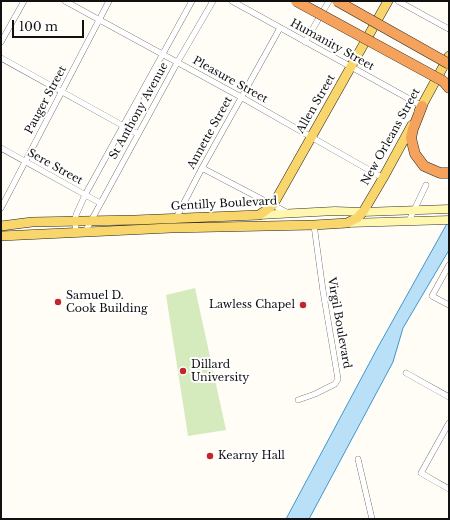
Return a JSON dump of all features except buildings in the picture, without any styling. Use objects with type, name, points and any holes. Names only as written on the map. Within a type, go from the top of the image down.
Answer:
[{"type":"highway","points":[[296,1],[447,84]]},
{"type":"highway","points":[[337,1],[449,64]]},
{"type":"highway","points":[[422,106],[411,138],[415,154],[424,166],[440,173],[449,173]]},
{"type":"main road","name":"Allen Street","points":[[259,214],[272,205],[388,1]]},
{"type":"main road","name":"New Orleans Street","points":[[347,223],[357,218],[364,212],[384,178],[449,56]]},
{"type":"main road","name":"Gentilly Boulevard","points":[[1,226],[32,222],[176,218],[335,211],[364,212],[449,209]]},
{"type":"main road","name":"Gentilly Boulevard","points":[[1,236],[171,228],[449,220]]},
{"type":"street","points":[[1,42],[24,1]]},
{"type":"street","name":"Pleasure Street","points":[[65,1],[241,97],[384,178]]},
{"type":"street","name":"Pauger Street","points":[[1,208],[109,1]]},
{"type":"street","name":"St Anthony Avenue","points":[[192,1],[85,195],[75,221],[81,232],[91,221],[177,63],[213,1]]},
{"type":"street","name":"Humanity Street","points":[[232,1],[422,106]]},
{"type":"street","points":[[305,42],[329,1]]},
{"type":"street","points":[[398,1],[449,29]]},
{"type":"street","name":"Annette Street","points":[[171,228],[202,168],[280,28]]},
{"type":"street","points":[[1,58],[138,134]]},
{"type":"street","name":"Sere Street","points":[[1,148],[100,203]]},
{"type":"street","points":[[202,168],[289,213]]},
{"type":"street","points":[[409,221],[426,185]]},
{"type":"street","name":"Virgil Boulevard","points":[[298,400],[315,394],[335,384],[338,378],[324,299],[314,225]]},
{"type":"street","points":[[449,265],[432,296],[449,305]]},
{"type":"street","points":[[406,373],[449,397]]},
{"type":"street","points":[[449,423],[421,473],[449,489]]},
{"type":"street","points":[[358,459],[372,519]]},
{"type":"green space","points":[[195,288],[226,430],[188,436],[166,295]]},
{"type":"water","points":[[449,220],[449,250],[403,328],[393,362],[309,519],[286,519],[378,347]]},
{"type":"place","name":"Samuel D. Cook Building","points":[[58,302]]},
{"type":"place","name":"Lawless Chapel","points":[[303,305]]},
{"type":"place","name":"Dillard University","points":[[183,371]]},
{"type":"place","name":"Kearny Hall","points":[[210,456]]}]
